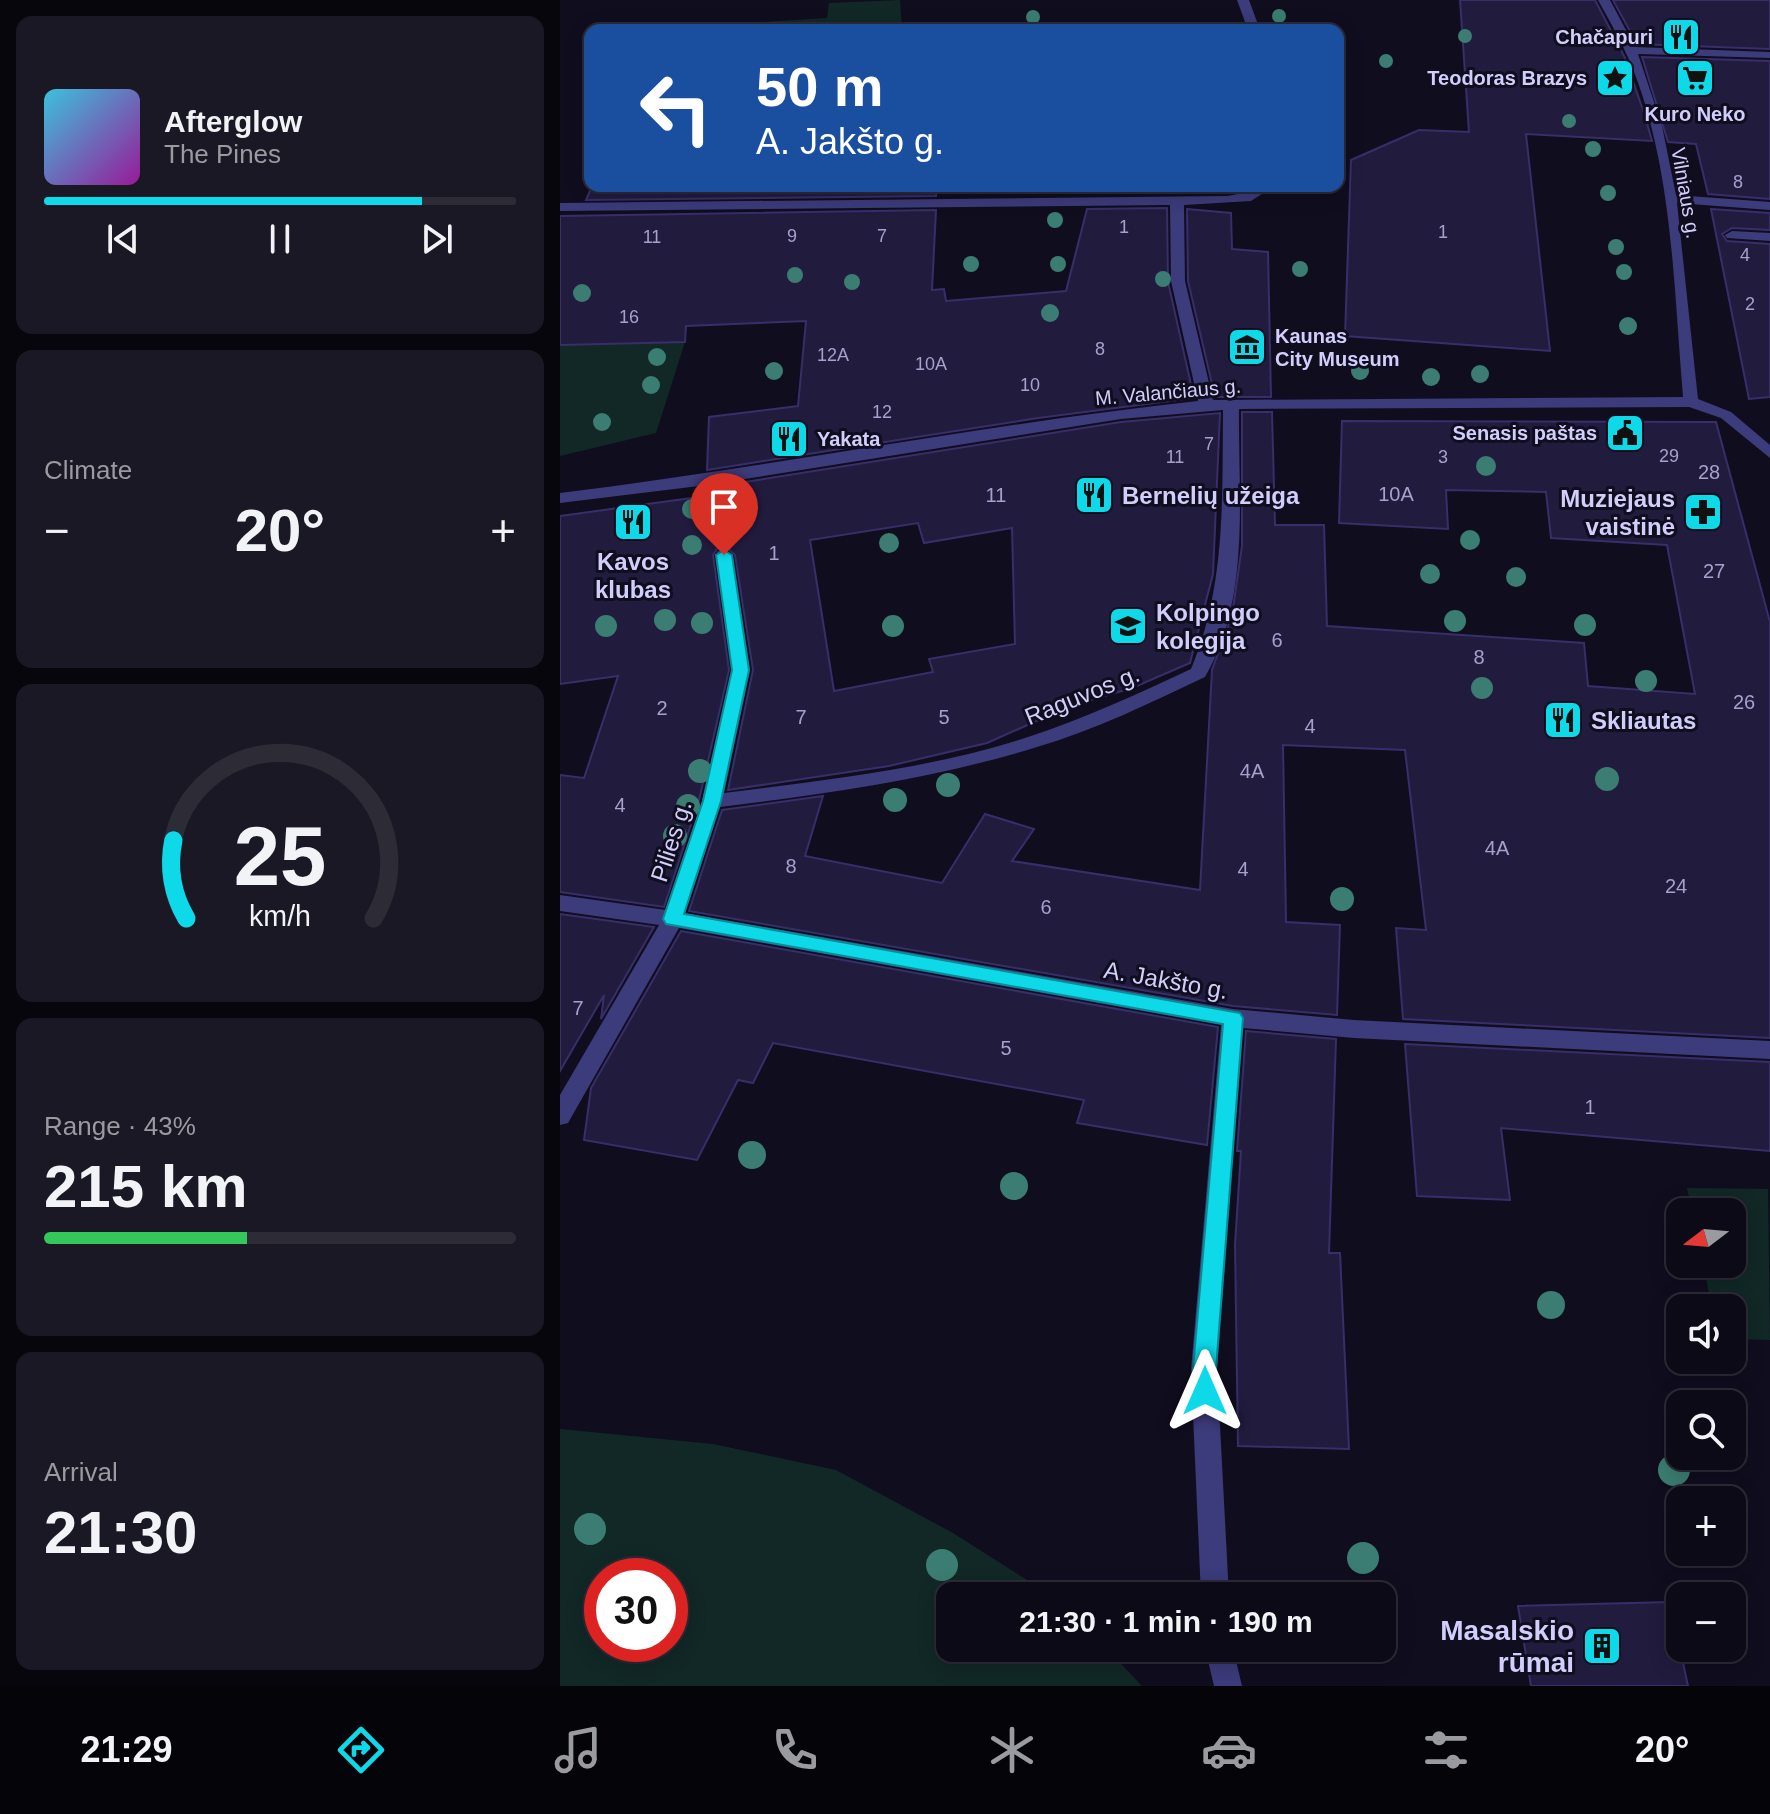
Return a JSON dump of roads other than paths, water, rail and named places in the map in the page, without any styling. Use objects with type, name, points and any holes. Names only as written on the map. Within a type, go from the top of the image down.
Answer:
[{"type":"street","points":[[1243,0],[1252,24]]},
{"type":"street","name":"Vilniaus g.","points":[[1604,0],[1632,50],[1645,88],[1670,199],[1691,402]]},
{"type":"street","points":[[1632,50],[1770,55]]},
{"type":"street","points":[[560,207],[1177,201],[1251,197],[1258,192]]},
{"type":"street","points":[[1670,199],[1770,206]]},
{"type":"street","points":[[1177,201],[1178,281],[1206,405]]},
{"type":"street","points":[[1732,235],[1770,237]]},
{"type":"street","name":"M. Valančiaus g.","points":[[560,498],[707,480],[1121,414],[1231,404],[1691,402],[1726,415],[1770,453]]},
{"type":"street","name":"Raguvos g.","points":[[712,801],[852,784],[989,755],[1077,727],[1199,673],[1210,651],[1228,587],[1231,404]]},
{"type":"street","name":"Pilies g.","points":[[560,1116],[673,919],[712,801],[741,670],[724,555]]},
{"type":"street","name":"A. Jakšto g.","points":[[560,903],[673,919],[1233,1018],[1354,1029],[1770,1050]]},
{"type":"street","points":[[1214,1582],[1204,1369],[1233,1018]]},
{"type":"street","points":[[1222,1662],[1228,1686]]},
{"type":"place","name":"Chačapuri","points":[[1681,37]]},
{"type":"place","name":"Teodoras Brazys","points":[[1615,78]]},
{"type":"place","name":"Kuro Neko","points":[[1695,78]]},
{"type":"place","name":"Kaunas City Museum","points":[[1247,347]]},
{"type":"place","name":"Senasis paštas","points":[[1625,433]]},
{"type":"place","name":"Yakata","points":[[789,439]]},
{"type":"place","name":"Bernelių užeiga","points":[[1094,495]]},
{"type":"place","name":"Muziejaus vaistinė","points":[[1703,512]]},
{"type":"place","name":"Kavos klubas","points":[[633,522]]},
{"type":"place","name":"Kolpingo kolegija","points":[[1128,626]]},
{"type":"place","name":"Skliautas","points":[[1563,720]]},
{"type":"place","name":"Masalskio rūmai","points":[[1602,1646]]}]
